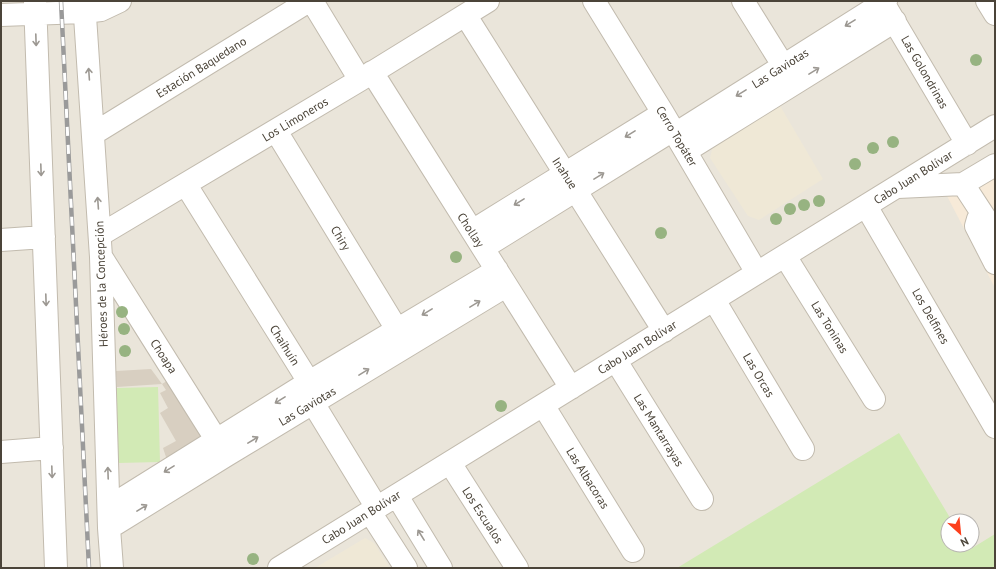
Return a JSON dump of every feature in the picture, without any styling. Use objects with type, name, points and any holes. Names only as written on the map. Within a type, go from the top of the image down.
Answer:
[{"type":"street","points":[[1,15],[35,7],[84,7],[101,10],[120,1]]},
{"type":"street","name":"Chollay","points":[[311,1],[366,76],[477,239],[571,388]]},
{"type":"street","name":"Estación Baquedano","points":[[93,134],[311,1]]},
{"type":"street","name":"Los Limoneros","points":[[100,235],[276,131],[466,16],[488,1]]},
{"type":"street","name":"Cerro Topáter","points":[[594,1],[758,273]]},
{"type":"street","points":[[742,1],[789,74]]},
{"type":"street","name":"Las Gaviotas","points":[[789,74],[884,1]]},
{"type":"street","name":"Las Golondrinas","points":[[884,1],[894,21],[967,144]]},
{"type":"street","points":[[987,1],[995,14]]},
{"type":"street","points":[[35,7],[56,568]]},
{"type":"street","name":"Héroes de la Concepción","points":[[84,7],[100,235],[112,568]]},
{"type":"street","name":"Inahue","points":[[466,16],[664,331]]},
{"type":"street","name":"Las Gaviotas","points":[[477,239],[571,182],[894,21]]},
{"type":"street","name":"Cabo Juan Bolívar","points":[[279,568],[995,126]]},
{"type":"street","name":"Chiry","points":[[276,131],[402,338]]},
{"type":"street","points":[[897,187],[963,184],[995,165]]},
{"type":"street","points":[[963,184],[995,233]]},
{"type":"street","name":"Chaihuín","points":[[186,185],[311,393],[373,510],[406,568]]},
{"type":"street","name":"Los Delfines","points":[[866,206],[995,427]]},
{"type":"street","points":[[980,210],[976,226],[995,263]]},
{"type":"street","points":[[1,240],[44,237]]},
{"type":"street","name":"Las Toninas","points":[[785,256],[874,399]]},
{"type":"street","name":"Choapa","points":[[101,257],[222,447]]},
{"type":"street","name":"Las Gaviotas","points":[[109,518],[222,447],[501,278]]},
{"type":"street","name":"Las Orcas","points":[[714,300],[803,449]]},
{"type":"street","name":"Las Mantarrayas","points":[[616,361],[702,499]]},
{"type":"street","name":"Las Albacoras","points":[[543,405],[633,551]]},
{"type":"street","points":[[1,452],[52,448]]},
{"type":"street","name":"Los Escualos","points":[[450,463],[517,568]]},
{"type":"street","points":[[397,496],[441,568]]},
{"type":"shaded area","points":[[1,1],[995,1],[995,568],[1,568]]},
{"type":"shaded area","points":[[779,104],[823,179],[759,220],[748,216],[710,158],[713,146]]},
{"type":"shaded area","points":[[995,170],[995,288],[947,196]]},
{"type":"shaded area","points":[[365,538],[374,543],[390,568],[315,568]]},
{"type":"green space","points":[[158,387],[160,462],[118,463],[116,388]]},
{"type":"green space","points":[[899,433],[947,513],[940,513],[940,553],[980,553],[980,543],[995,534],[995,568],[677,568]]},
{"type":"building","points":[[151,369],[162,384],[117,387],[116,371]]},
{"type":"building","points":[[170,379],[207,440],[168,463],[163,448],[176,441],[160,413],[168,408],[160,393],[166,390],[162,384]]},
{"type":"railway","points":[[61,1],[89,568]]}]
